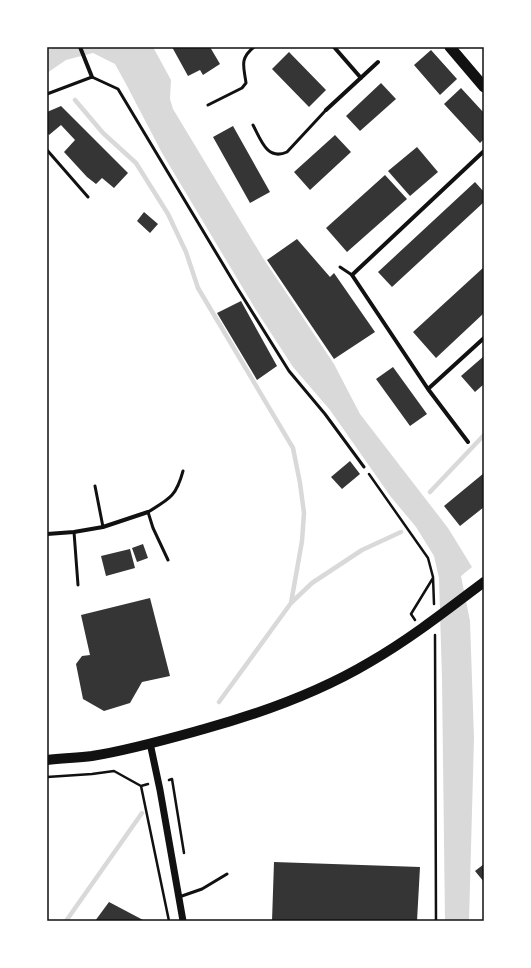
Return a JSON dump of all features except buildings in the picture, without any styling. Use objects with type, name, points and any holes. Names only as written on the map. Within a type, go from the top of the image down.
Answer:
[{"type":"highway","points":[[450,47],[484,87]]},
{"type":"main road","points":[[47,760],[90,756],[150,743],[180,736],[266,710],[328,684],[370,662],[422,629],[484,582]]},
{"type":"street","points":[[80,47],[92,77]]},
{"type":"street","points":[[334,47],[361,78]]},
{"type":"street","points":[[326,110],[378,62]]},
{"type":"street","points":[[468,442],[428,389],[352,275],[484,151]]},
{"type":"street","points":[[428,389],[484,338]]},
{"type":"street","points":[[47,534],[74,532],[103,526],[148,512]]},
{"type":"street","points":[[150,743],[160,790],[183,921]]},
{"type":"lane","points":[[208,106],[242,88],[246,83],[243,64],[244,59],[249,51],[254,47]]},
{"type":"lane","points":[[47,94],[92,77],[118,89],[236,286],[289,371],[325,414],[364,467]]},
{"type":"lane","points":[[253,125],[268,151],[280,155],[287,152],[326,110]]},
{"type":"lane","points":[[47,150],[88,197]]},
{"type":"lane","points":[[340,267],[352,275]]},
{"type":"lane","points":[[168,560],[153,528],[148,512],[169,499],[179,486],[183,471]]},
{"type":"lane","points":[[95,486],[103,526]]},
{"type":"lane","points":[[74,532],[78,585]]},
{"type":"lane","points":[[179,897],[202,890],[227,874]]},
{"type":"path","points":[[364,467],[428,558],[433,577],[434,608]]},
{"type":"path","points":[[422,629],[411,614],[433,577]]},
{"type":"path","points":[[435,631],[436,921]]},
{"type":"path","points":[[47,777],[114,771],[141,786],[169,921]]},
{"type":"shaded area","points":[[56,47],[153,47],[171,80],[170,99],[173,109],[263,258],[334,364],[360,414],[448,528],[472,567],[461,576],[470,621],[474,738],[469,921],[445,921],[442,679],[439,578],[434,556],[416,527],[391,497],[330,410],[293,367],[256,310],[162,153],[115,64],[93,53],[66,60],[47,73],[47,50]]},
{"type":"waterway","points":[[75,100],[103,133],[136,163],[168,214],[186,252],[198,288],[293,448],[304,513],[302,541],[291,603],[219,702]]},
{"type":"waterway","points":[[430,492],[484,435]]},
{"type":"waterway","points":[[291,603],[312,583],[362,550],[401,532]]},
{"type":"waterway","points":[[66,921],[142,813]]}]
